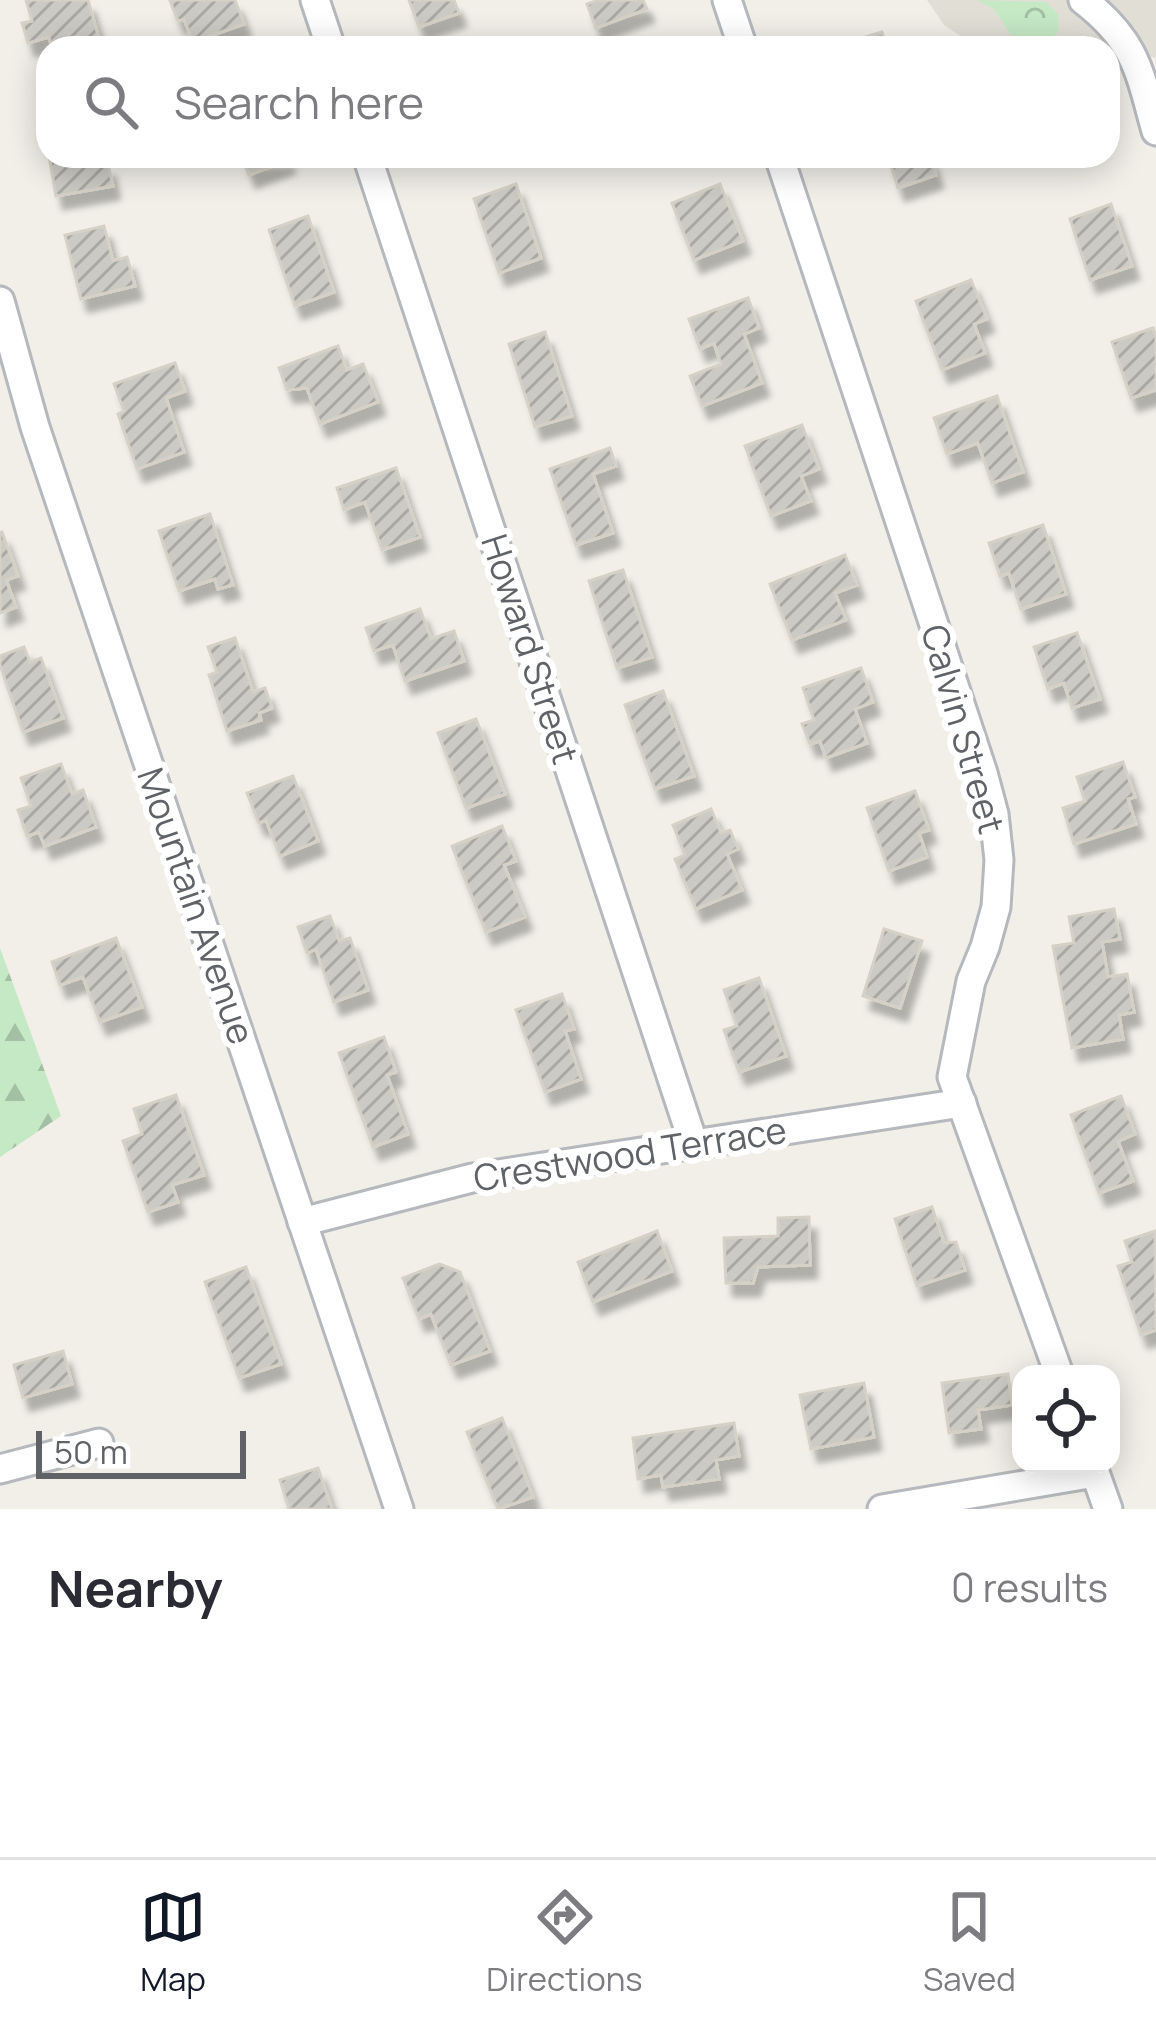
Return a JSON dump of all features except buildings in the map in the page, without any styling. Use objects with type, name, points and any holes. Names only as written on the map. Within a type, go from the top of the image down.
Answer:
[{"type":"street","points":[[315,0],[327,36]]},
{"type":"street","points":[[727,0],[739,36]]},
{"type":"street","points":[[1083,0],[1111,21],[1127,44],[1140,71],[1156,131]]},
{"type":"street","name":"Howard Street","points":[[371,168],[693,1142]]},
{"type":"street","name":"Calvin Street","points":[[783,168],[994,814],[999,860],[996,907],[971,981],[952,1077],[1056,1365]]},
{"type":"street","name":"Mountain Avenue","points":[[0,301],[35,427],[399,1509]]},
{"type":"street","name":"Crestwood Terrace","points":[[302,1222],[472,1178],[962,1103]]},
{"type":"street","points":[[0,1468],[100,1443]]},
{"type":"street","points":[[882,1509],[1067,1473]]},
{"type":"street","points":[[1095,1473],[1108,1509]]},
{"type":"shaded area","points":[[927,0],[1156,0],[1156,58],[1130,51],[1120,56],[1120,36],[960,36],[944,25]]},
{"type":"green space","points":[[977,0],[1046,2],[1058,14],[1059,31],[1052,36],[1012,36],[993,8]]},
{"type":"green space","points":[[0,948],[61,1116],[0,1157]]}]
